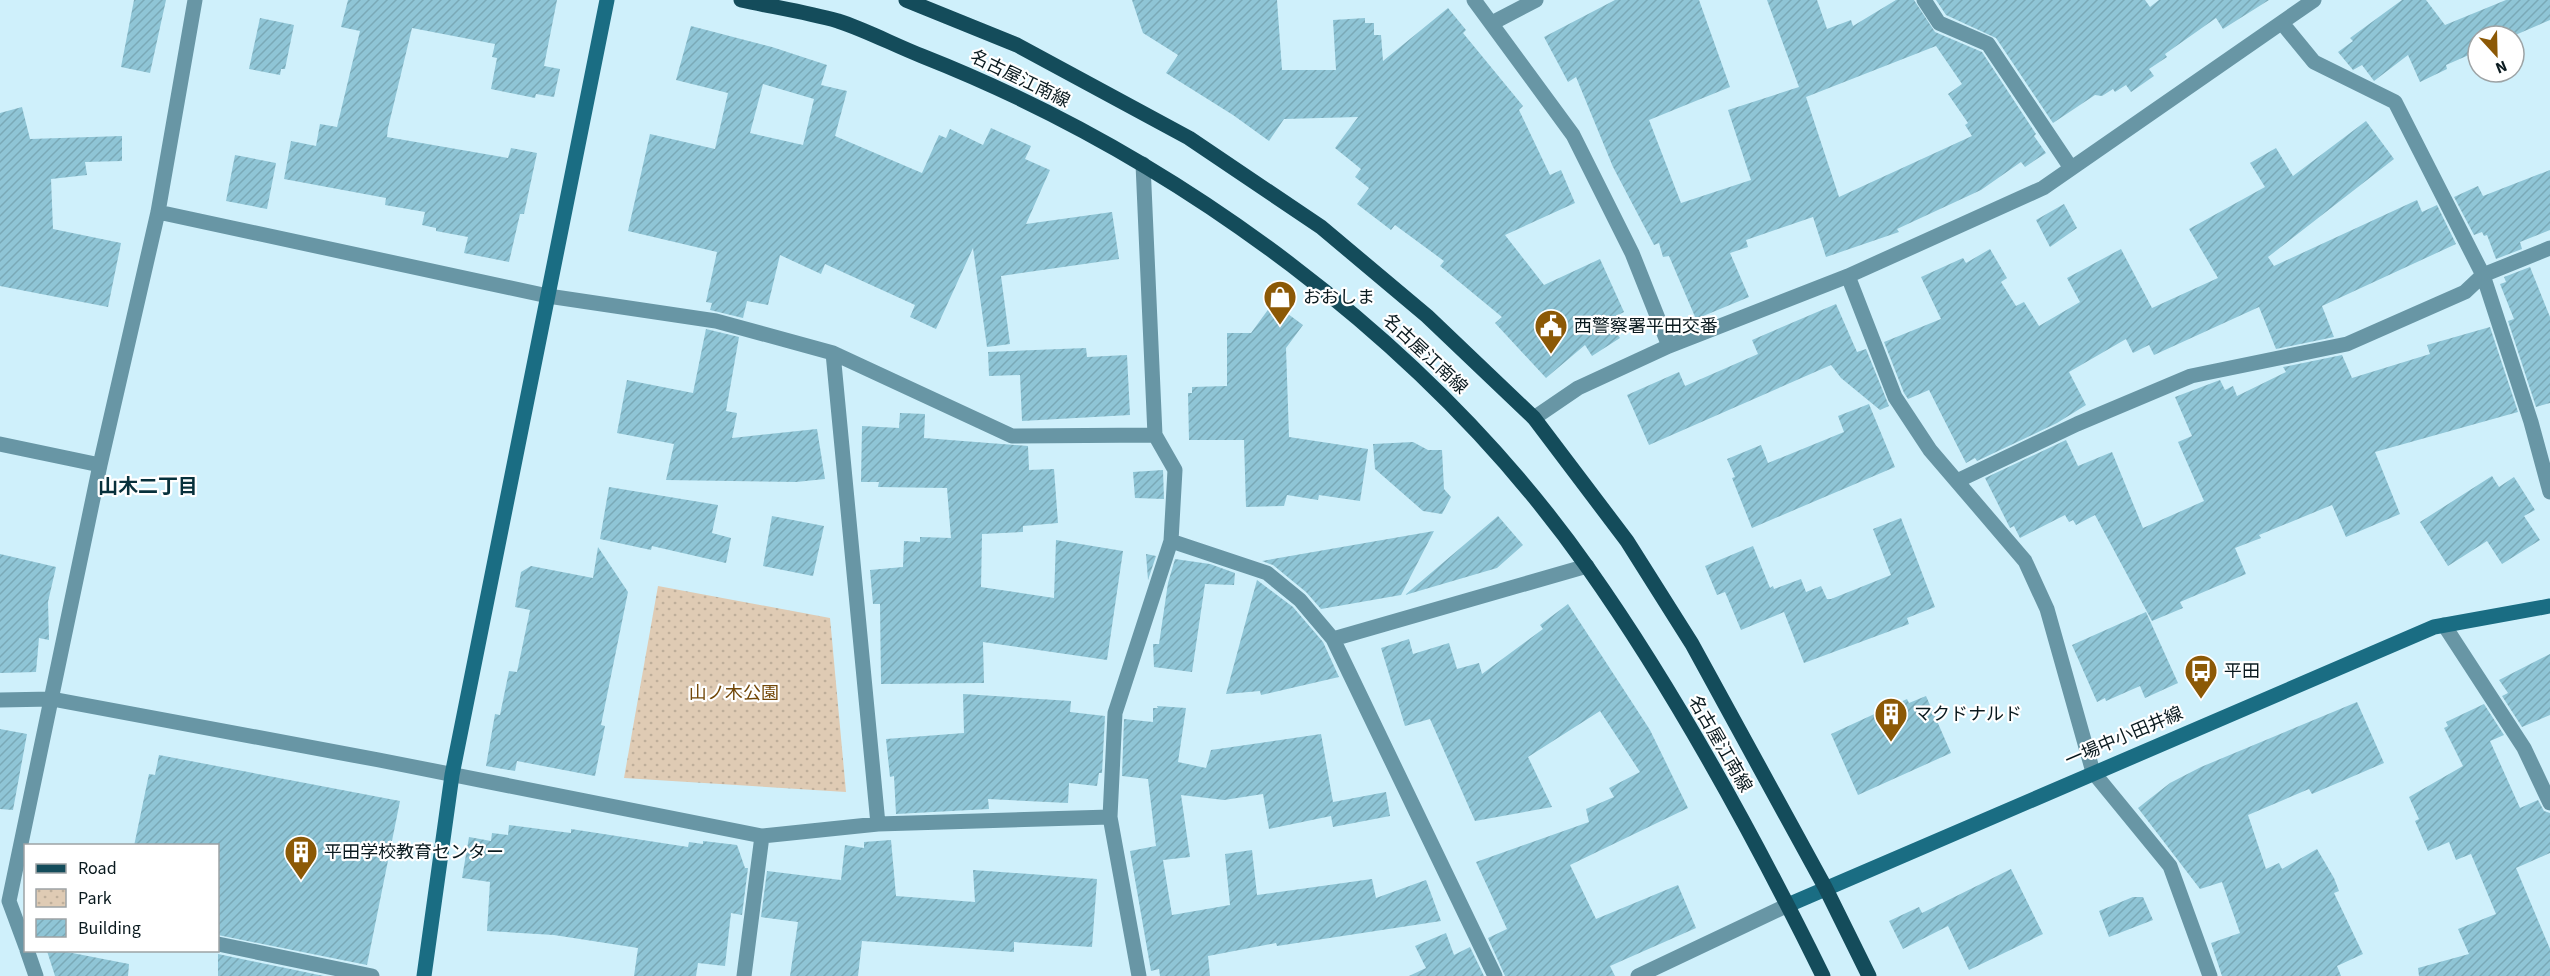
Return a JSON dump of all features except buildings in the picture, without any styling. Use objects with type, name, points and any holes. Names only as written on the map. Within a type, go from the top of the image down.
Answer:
[{"type":"main road","name":"名古屋江南線","points":[[741,0],[840,22],[997,86],[1143,164],[1288,261],[1392,348],[1491,446],[1587,566],[1653,667],[1788,905],[1823,976]]},
{"type":"main road","name":"名古屋江南線","points":[[906,0],[1017,45],[1189,138],[1321,227],[1427,316],[1534,418],[1627,541],[1692,644],[1825,887],[1869,976]]},
{"type":"street","points":[[24,945],[5,903],[52,699],[100,465],[158,212],[195,0]]},
{"type":"street","points":[[424,976],[452,775],[607,0]]},
{"type":"street","points":[[1474,0],[1573,135],[1632,253],[1669,346]]},
{"type":"street","points":[[1492,23],[1536,0]]},
{"type":"street","points":[[1924,0],[1939,23],[1988,44],[2071,168]]},
{"type":"street","points":[[1534,418],[1578,388],[1669,346],[1848,276],[2043,188],[2314,0]]},
{"type":"street","points":[[2282,23],[2314,62],[2394,102],[2482,275],[2531,422],[2550,492]]},
{"type":"street","points":[[1139,976],[1110,817],[1115,713],[1171,541],[1175,470],[1155,435],[1143,164]]},
{"type":"street","points":[[158,212],[548,296],[716,321],[833,353],[1012,436],[1155,435]]},
{"type":"street","points":[[1957,481],[2077,424],[2191,376],[2347,344],[2465,292],[2482,275],[2550,248]]},
{"type":"street","points":[[1848,276],[1895,397],[1930,450],[2025,561],[2047,609],[2093,772],[2170,866],[2210,976]]},
{"type":"street","points":[[833,353],[878,824]]},
{"type":"street","points":[[0,444],[100,465]]},
{"type":"street","points":[[1171,541],[1267,573],[1300,600],[1334,639],[1495,976]]},
{"type":"street","points":[[1334,639],[1587,566]]},
{"type":"street","name":"一場中小田井線","points":[[1788,905],[1825,887],[2434,627],[2550,606]]},
{"type":"street","points":[[2444,625],[2524,748],[2550,803]]},
{"type":"street","points":[[0,700],[52,699],[762,836],[878,824],[1110,817]]},
{"type":"street","points":[[744,976],[762,836]]},
{"type":"street","points":[[5,903],[24,904]]},
{"type":"street","points":[[1638,976],[1788,905]]},
{"type":"street","points":[[219,944],[372,976]]},
{"type":"street","points":[[27,952],[36,976]]},
{"type":"green space","name":"山ノ木公園","points":[[658,586],[830,618],[846,792],[624,778]]},
{"type":"place","name":"おおしま","points":[[1280,326]]},
{"type":"place","name":"西警察署平田交番","points":[[1551,355]]},
{"type":"place","name":"平田","points":[[2201,700]]},
{"type":"place","name":"マクドナルド","points":[[1891,743]]},
{"type":"place","name":"平田学校教育センター","points":[[301,881]]},
{"type":"district","name":"山木二丁目","points":[[148,487]]}]
